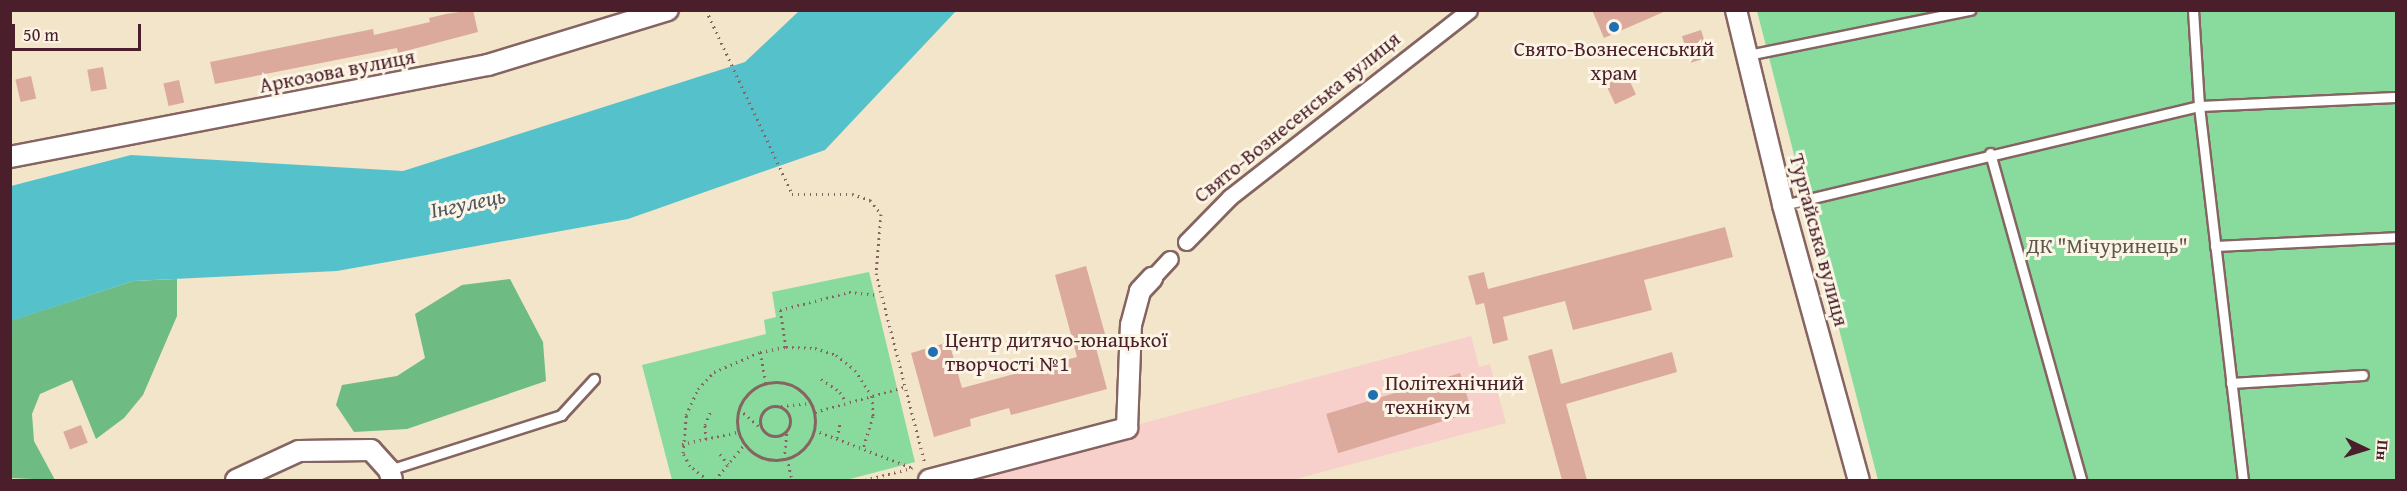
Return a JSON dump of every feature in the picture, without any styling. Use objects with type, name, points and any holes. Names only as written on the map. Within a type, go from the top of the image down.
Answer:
[{"type":"street","name":"Аркозова вулиця","points":[[10,156],[488,65],[668,10]]},
{"type":"street","name":"Свято-Вознесенська вулиця","points":[[1186,242],[1230,196],[1469,10]]},
{"type":"street","name":"Тургайська вулиця","points":[[1736,10],[1783,205],[1859,480]]},
{"type":"street","points":[[928,475],[1127,428],[1131,325],[1140,291],[1170,259]]},
{"type":"street","points":[[236,480],[299,451],[371,450],[391,475]]},
{"type":"lane","points":[[1748,55],[1970,10]]},
{"type":"lane","points":[[2193,10],[2199,106],[2243,480]]},
{"type":"lane","points":[[1783,205],[1990,153],[2199,106],[2397,97]]},
{"type":"lane","points":[[1990,153],[2081,480]]},
{"type":"lane","points":[[2215,246],[2397,237]]},
{"type":"lane","points":[[2231,383],[2362,375]]},
{"type":"lane","points":[[391,475],[561,415],[594,379]]},
{"type":"path","points":[[706,10],[792,194],[852,194],[870,200],[881,214],[876,273],[928,475]]},
{"type":"path","points":[[786,347],[780,310],[849,292],[880,295]]},
{"type":"path","points":[[708,480],[690,466],[681,444],[686,415],[698,389],[714,372],[760,352],[786,347],[815,348],[836,355],[855,370],[872,396],[873,416],[863,448]]},
{"type":"path","points":[[760,352],[766,382]]},
{"type":"path","points":[[822,379],[840,392],[846,403]]},
{"type":"path","points":[[766,382],[792,385],[812,403],[815,412],[814,430],[802,450],[785,459],[757,456],[744,445],[738,432],[739,409],[747,394],[766,382]]},
{"type":"path","points":[[815,412],[904,387]]},
{"type":"path","points":[[761,428],[762,414],[773,406],[812,403]]},
{"type":"path","points":[[780,406],[788,412],[790,422],[786,431],[785,459],[792,480]]},
{"type":"path","points":[[739,409],[773,436],[786,431]]},
{"type":"path","points":[[706,439],[705,425],[711,411]]},
{"type":"path","points":[[837,438],[840,424]]},
{"type":"path","points":[[814,430],[928,475]]},
{"type":"path","points":[[681,444],[738,432]]},
{"type":"path","points":[[716,480],[744,445]]},
{"type":"path","points":[[720,454],[728,465]]},
{"type":"path","points":[[865,480],[913,468]]},
{"type":"shaded area","name":"Політехнічний технікум","points":[[1471,336],[1479,367],[1490,364],[1506,423],[1292,480],[929,480]]},
{"type":"green space","name":"ДК \"Мічуринець\"","points":[[1757,11],[2396,11],[2396,480],[1878,480]]},
{"type":"green space","points":[[869,272],[915,462],[846,480],[672,480],[642,365],[766,334],[764,320],[776,317],[772,292]]},
{"type":"green space","points":[[177,279],[177,316],[143,395],[124,418],[96,439],[72,380],[40,394],[32,414],[34,441],[55,480],[11,478],[10,321],[133,281]]},
{"type":"green space","points":[[510,279],[543,342],[546,381],[407,429],[354,432],[336,405],[342,385],[397,376],[425,358],[415,314],[462,285]]},
{"type":"water","name":"Інгулець","points":[[799,11],[956,11],[825,150],[628,219],[337,271],[133,281],[11,321],[11,186],[131,155],[403,171],[745,62]]},
{"type":"building","points":[[473,10],[478,32],[398,53],[397,48],[215,84],[210,62],[373,29],[374,35],[430,22],[429,18]]},
{"type":"building","name":"Свято-Вознесенський храм","points":[[1592,10],[1668,10],[1604,38]]},
{"type":"building","points":[[1701,30],[1710,57],[1691,63],[1682,36]]},
{"type":"building","points":[[103,67],[107,89],[91,91],[87,70]]},
{"type":"building","points":[[1625,71],[1636,95],[1615,104],[1604,81]]},
{"type":"building","points":[[31,76],[36,98],[21,102],[15,80]]},
{"type":"building","points":[[179,80],[184,102],[169,106],[163,84]]},
{"type":"building","points":[[1725,227],[1733,257],[1644,280],[1652,310],[1573,330],[1565,301],[1503,317],[1508,340],[1493,344],[1484,303],[1476,305],[1468,276],[1484,272],[1488,289]]},
{"type":"building","name":"Центр дитячо-юнацької творчості №1","points":[[1086,266],[1105,334],[1093,337],[1107,389],[1011,415],[1009,408],[970,419],[971,426],[934,437],[911,353],[949,342],[962,388],[1077,357],[1055,275]]},
{"type":"building","points":[[1552,349],[1561,384],[1672,352],[1677,372],[1566,404],[1587,480],[1562,480],[1528,356]]},
{"type":"building","points":[[1460,373],[1472,412],[1338,453],[1326,414]]},
{"type":"building","points":[[81,425],[88,443],[70,450],[63,432]]},
{"type":"place","name":"Свято-Вознесенський храм","points":[[1614,27]]},
{"type":"place","name":"Центр дитячо-юнацької творчості №1","points":[[933,352]]},
{"type":"place","name":"Політехнічний технікум","points":[[1373,395]]}]
